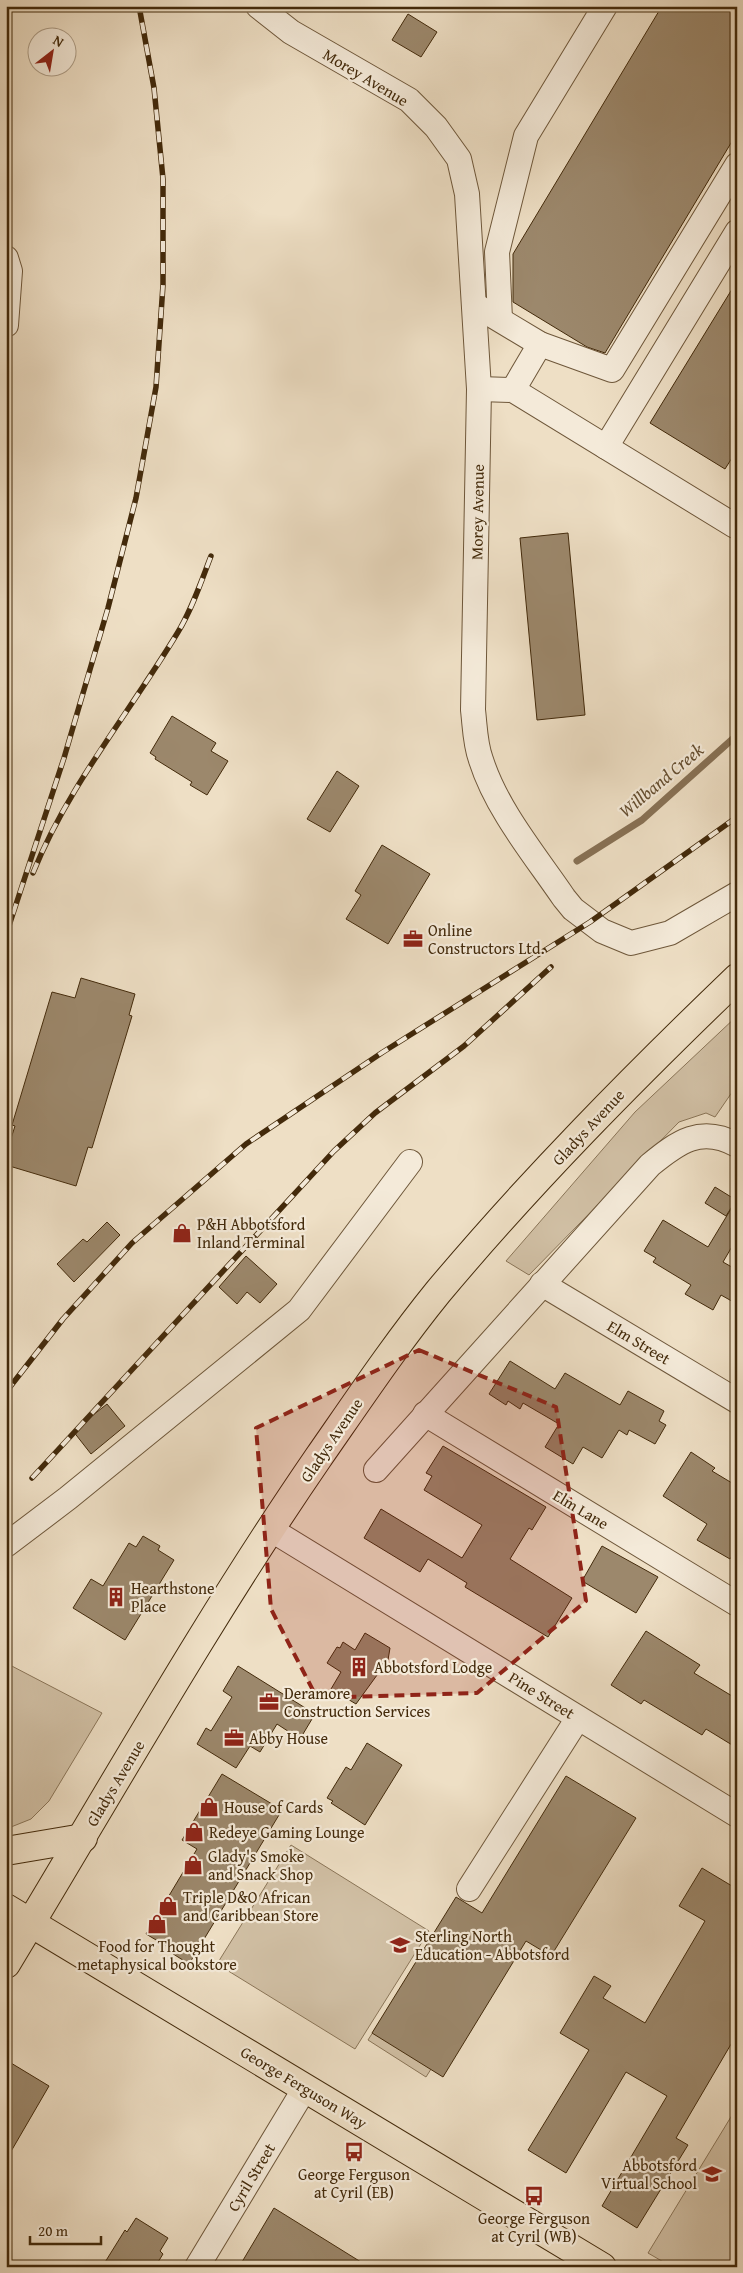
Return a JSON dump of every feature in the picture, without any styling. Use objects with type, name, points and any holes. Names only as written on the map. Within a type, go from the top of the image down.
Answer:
[{"type":"main road","name":"Gladys Avenue","points":[[6,1964],[176,1680],[270,1529],[371,1381],[438,1293],[619,1092],[737,978]]},
{"type":"main road","points":[[6,1852],[83,1838]]},
{"type":"main road","name":"George Ferguson Way","points":[[6,1908],[602,2267]]},
{"type":"street","name":"Morey Avenue","points":[[258,6],[291,32],[409,100],[436,127],[459,159],[467,194],[479,389],[473,710],[475,736],[480,758],[490,785],[564,898],[573,909],[602,931],[631,943],[670,933],[737,894]]},
{"type":"street","points":[[500,320],[497,252],[526,136],[605,6]]},
{"type":"street","points":[[475,305],[540,344],[612,370],[737,165]]},
{"type":"street","points":[[606,447],[737,232]]},
{"type":"street","points":[[6,258],[10,271],[6,325]]},
{"type":"street","points":[[512,390],[540,344]]},
{"type":"street","points":[[479,389],[512,390],[735,526],[737,524]]},
{"type":"street","points":[[376,1470],[650,1165],[675,1145],[705,1136],[722,1137],[736,1145]]},
{"type":"street","points":[[6,1545],[68,1498],[300,1310],[410,1162]]},
{"type":"street","name":"Elm Street","points":[[542,1284],[737,1400]]},
{"type":"street","name":"Elm Lane","points":[[426,1414],[737,1604]]},
{"type":"street","name":"Pine Street","points":[[270,1529],[737,1814]]},
{"type":"street","points":[[469,1889],[578,1718]]},
{"type":"street","name":"Cyril Street","points":[[197,2267],[305,2088]]},
{"type":"highlighted area","points":[[419,1350],[556,1407],[586,1601],[477,1693],[317,1698],[271,1609],[256,1428]]},
{"type":"shaded area","points":[[737,1016],[737,1085],[715,1117],[706,1113],[679,1122],[529,1275],[506,1261],[635,1112]]},
{"type":"shaded area","points":[[6,1663],[102,1713],[49,1801],[31,1819],[6,1829]]},
{"type":"shaded area","points":[[291,1845],[429,1931],[355,2049],[217,1964]]},
{"type":"shaded area","points":[[387,2010],[445,2047],[426,2077],[368,2040]]},
{"type":"shaded area","name":"Abbotsford Virtual School","points":[[737,2107],[737,2267],[672,2267],[648,2253]]},
{"type":"building","points":[[662,6],[737,6],[737,133],[605,353],[587,347],[513,302],[513,254]]},
{"type":"building","points":[[408,14],[437,32],[421,57],[392,40]]},
{"type":"building","points":[[737,281],[737,450],[725,469],[650,423]]},
{"type":"building","points":[[568,533],[585,715],[537,720],[520,538]]},
{"type":"building","points":[[172,716],[216,743],[211,751],[228,761],[207,795],[190,785],[192,782],[155,759],[156,757],[150,753]]},
{"type":"building","points":[[337,771],[359,786],[330,832],[307,819]]},
{"type":"building","points":[[382,845],[430,874],[388,944],[346,919],[361,895],[355,891]]},
{"type":"building","points":[[81,978],[135,994],[129,1015],[132,1016],[92,1148],[88,1147],[76,1186],[6,1165],[6,1154],[15,1126],[12,1125],[52,992],[75,998]]},
{"type":"building","points":[[715,1187],[736,1200],[726,1216],[705,1203]]},
{"type":"building","points":[[737,1199],[737,1238],[723,1262],[737,1270],[737,1304],[721,1295],[713,1310],[685,1294],[691,1285],[653,1262],[656,1258],[644,1251],[663,1220],[708,1247]]},
{"type":"building","points":[[107,1222],[120,1235],[74,1282],[57,1264],[83,1239],[87,1242]]},
{"type":"building","points":[[246,1256],[277,1284],[260,1303],[247,1292],[237,1304],[219,1287]]},
{"type":"building","points":[[510,1361],[555,1389],[565,1373],[620,1405],[628,1391],[664,1411],[659,1421],[666,1425],[655,1444],[629,1430],[627,1435],[619,1430],[602,1458],[583,1447],[573,1464],[545,1447],[559,1424],[523,1403],[520,1409],[508,1401],[506,1405],[489,1394]]},
{"type":"building","points":[[107,1404],[125,1426],[91,1454],[73,1431]]},
{"type":"building","points":[[443,1446],[546,1507],[532,1530],[529,1528],[510,1559],[572,1598],[548,1637],[465,1587],[467,1583],[428,1559],[420,1572],[364,1538],[381,1509],[462,1558],[482,1525],[424,1490],[432,1476],[426,1473]]},
{"type":"building","points":[[691,1452],[715,1468],[712,1471],[737,1486],[737,1548],[730,1559],[697,1540],[707,1524],[663,1496]]},
{"type":"building","name":"Hearthstone Place","points":[[143,1536],[160,1546],[158,1550],[174,1560],[125,1640],[73,1608],[91,1579],[103,1586],[129,1543],[136,1547]]},
{"type":"building","points":[[602,1546],[658,1577],[636,1613],[582,1581]]},
{"type":"building","points":[[646,1631],[700,1665],[694,1673],[737,1699],[737,1748],[706,1729],[702,1735],[644,1700],[641,1704],[611,1685]]},
{"type":"building","name":"Abbotsford Lodge","points":[[365,1633],[390,1648],[388,1660],[356,1704],[331,1689],[341,1672],[327,1663],[337,1647],[340,1648],[343,1642],[355,1650]]},
{"type":"building","points":[[238,1666],[315,1714],[300,1739],[277,1724],[260,1752],[250,1746],[236,1768],[197,1744],[206,1728],[211,1731],[232,1697],[223,1691]]},
{"type":"building","points":[[367,1743],[402,1765],[365,1825],[331,1803],[333,1801],[327,1798],[346,1767],[351,1770]]},
{"type":"building","points":[[222,1774],[282,1810],[189,1964],[167,1950],[168,1947],[146,1934],[197,1849],[182,1840]]},
{"type":"building","points":[[566,1776],[636,1818],[551,1956],[526,1941],[443,2077],[372,2033],[456,1897],[482,1913]]},
{"type":"building","points":[[702,1868],[737,1889],[737,2034],[676,2138],[688,2145],[637,2228],[602,2206],[667,2096],[626,2072],[566,2173],[528,2150],[589,2050],[560,2033],[594,1976],[611,1986],[603,1998],[645,2023],[705,1921],[679,1906]]},
{"type":"building","points":[[6,2060],[49,2086],[6,2160]]},
{"type":"building","points":[[274,2208],[369,2267],[239,2267]]},
{"type":"building","points":[[136,2218],[168,2238],[160,2251],[163,2254],[155,2267],[102,2267],[125,2230],[127,2232]]},
{"type":"waterway","name":"Willband Creek","points":[[577,861],[642,820],[737,735]]},
{"type":"railway","points":[[6,935],[64,758],[108,608],[136,498],[156,387],[163,285],[163,179],[154,88],[139,6]]},
{"type":"railway","points":[[33,873],[47,841],[64,810],[183,623],[211,556]]},
{"type":"railway","points":[[6,1392],[63,1319],[132,1243],[246,1144],[383,1052],[590,922],[737,817]]},
{"type":"railway","points":[[32,1478],[334,1151],[375,1113],[464,1046],[551,967]]},
{"type":"place","name":"Online Constructors Ltd.","points":[[413,939]]},
{"type":"place","name":"P&H Abbotsford Inland Terminal","points":[[182,1233]]},
{"type":"place","name":"Hearthstone Place","points":[[116,1597]]},
{"type":"place","name":"Abbotsford Lodge","points":[[359,1667]]},
{"type":"place","name":"Deramore Construction Services","points":[[269,1702]]},
{"type":"place","name":"Abby House","points":[[234,1738]]},
{"type":"place","name":"House of Cards","points":[[209,1807]]},
{"type":"place","name":"Redeye Gaming Lounge","points":[[194,1832]]},
{"type":"place","name":"Glady's Smoke and Snack Shop","points":[[193,1865]]},
{"type":"place","name":"Triple D&O African and Caribbean Store","points":[[168,1906]]},
{"type":"place","name":"Food for Thought metaphysical bookstore","points":[[157,1924]]},
{"type":"place","name":"Sterling North Education - Abbotsford","points":[[400,1945]]},
{"type":"place","name":"George Ferguson at Cyril (EB)","points":[[354,2152]]},
{"type":"place","name":"Abbotsford Virtual School","points":[[712,2174]]},
{"type":"place","name":"George Ferguson at Cyril (WB)","points":[[534,2196]]}]
